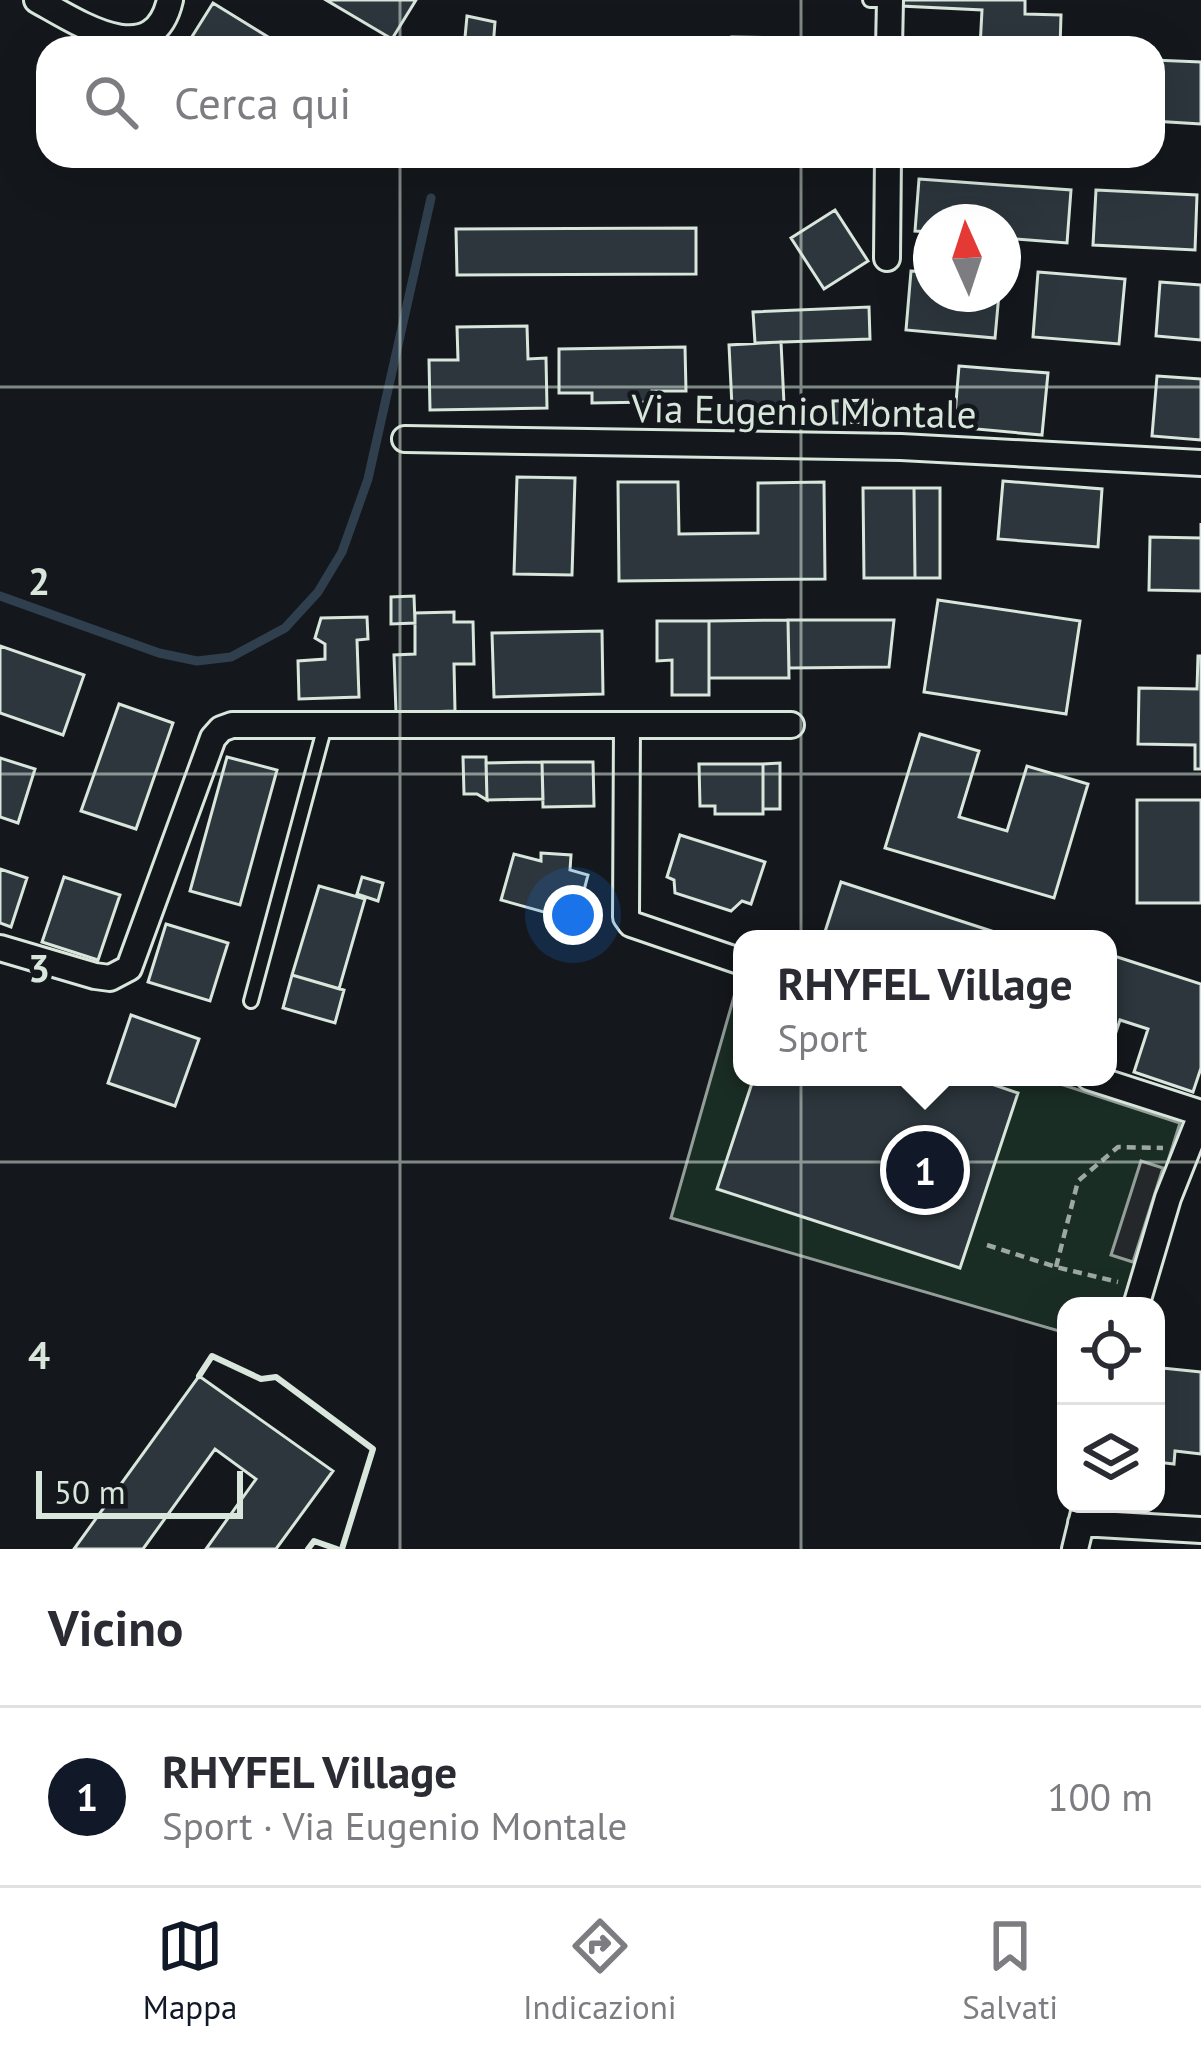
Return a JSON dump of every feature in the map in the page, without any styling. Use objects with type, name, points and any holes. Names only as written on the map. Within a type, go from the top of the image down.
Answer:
[{"type":"street","points":[[37,0],[110,36]]},
{"type":"street","points":[[131,36],[153,33],[164,21],[170,0]]},
{"type":"street","points":[[890,0],[890,36]]},
{"type":"street","points":[[886,258],[888,168]]},
{"type":"street","name":"Via Eugenio Montale","points":[[405,439],[902,447],[1201,463]]},
{"type":"street","points":[[0,948],[95,976],[118,976],[128,968],[213,738],[232,725],[791,725]]},
{"type":"street","points":[[626,727],[626,917],[631,924],[733,959]]},
{"type":"street","points":[[1116,1086],[1201,1114],[1168,1198],[1138,1297]]},
{"type":"street","points":[[1076,1549],[1084,1513],[1201,1530]]},
{"type":"lane","points":[[870,0],[890,0]]},
{"type":"lane","points":[[251,1001],[325,726]]},
{"type":"path","points":[[1056,1267],[1078,1181],[1118,1147],[1187,1150]]},
{"type":"path","points":[[987,1245],[1138,1297]]},
{"type":"green space","points":[[733,1000],[733,1086],[1067,1086],[1180,1123],[1125,1297],[1057,1297],[1057,1330],[671,1218]]},
{"type":"shaded area","points":[[1141,1161],[1163,1168],[1133,1262],[1111,1255]]},
{"type":"building","points":[[326,0],[416,0],[394,36]]},
{"type":"building","points":[[901,0],[1025,0],[1025,14],[1061,15],[1060,36],[981,36],[982,10],[901,6]]},
{"type":"building","points":[[213,3],[267,36],[192,36]]},
{"type":"building","points":[[467,16],[495,22],[494,36],[465,36]]},
{"type":"building","points":[[1165,60],[1201,62],[1201,124],[1165,122]]},
{"type":"building","points":[[919,179],[1071,190],[1067,243],[1021,239],[1021,204],[917,204]]},
{"type":"building","points":[[1096,190],[1197,195],[1195,250],[1093,245]]},
{"type":"building","points":[[835,210],[868,261],[824,289],[791,238]]},
{"type":"building","points":[[696,228],[696,274],[457,275],[456,229]]},
{"type":"building","points":[[911,271],[913,312],[997,312],[995,338],[906,330]]},
{"type":"building","points":[[1038,272],[1125,279],[1119,344],[1033,337]]},
{"type":"building","points":[[1160,282],[1201,285],[1201,340],[1156,336]]},
{"type":"building","points":[[869,307],[870,339],[755,343],[753,312]]},
{"type":"building","points":[[527,326],[528,359],[546,358],[547,408],[430,410],[429,360],[458,360],[457,327]]},
{"type":"building","points":[[781,342],[784,404],[732,407],[729,345]]},
{"type":"building","points":[[685,347],[686,391],[652,391],[652,402],[592,403],[592,393],[559,393],[559,349]]},
{"type":"building","points":[[959,366],[1048,373],[1042,435],[954,427]]},
{"type":"building","points":[[1157,376],[1201,379],[1201,440],[1152,436]]},
{"type":"building","points":[[872,400],[873,422],[834,423],[833,401]]},
{"type":"building","points":[[517,477],[575,478],[572,575],[514,574]]},
{"type":"building","points":[[1003,481],[1102,489],[1098,547],[998,539]]},
{"type":"building","points":[[618,482],[678,482],[679,534],[758,533],[758,483],[824,482],[825,579],[619,581]]},
{"type":"building","points":[[863,488],[914,488],[915,578],[864,578]]},
{"type":"building","points":[[914,488],[940,488],[940,578],[915,578]]},
{"type":"building","points":[[1150,537],[1201,538],[1201,591],[1149,590]]},
{"type":"building","points":[[414,596],[415,623],[391,624],[391,597]]},
{"type":"building","points":[[938,600],[1080,621],[1066,714],[924,692]]},
{"type":"building","points":[[454,612],[454,622],[473,622],[474,664],[454,664],[455,711],[396,713],[394,655],[415,654],[415,613]]},
{"type":"building","points":[[367,617],[368,639],[357,640],[359,697],[299,699],[298,661],[325,659],[325,644],[315,638],[321,618]]},
{"type":"building","points":[[788,620],[894,620],[889,667],[789,668]]},
{"type":"building","points":[[788,620],[789,678],[709,678],[709,621]]},
{"type":"building","points":[[657,621],[709,621],[709,695],[672,695],[672,660],[657,661]]},
{"type":"building","points":[[602,631],[603,694],[494,697],[492,633]]},
{"type":"building","points":[[0,646],[84,675],[63,735],[0,713]]},
{"type":"building","points":[[1198,656],[1201,769],[1195,769],[1195,745],[1138,744],[1139,688],[1197,689]]},
{"type":"building","points":[[119,704],[173,723],[136,829],[81,811]]},
{"type":"building","points":[[920,734],[979,751],[959,817],[1007,831],[1027,766],[1088,784],[1054,898],[885,848]]},
{"type":"building","points":[[227,757],[277,770],[240,905],[190,891]]},
{"type":"building","points":[[463,757],[486,757],[487,800],[464,794]]},
{"type":"building","points":[[0,758],[35,769],[18,823],[0,817]]},
{"type":"building","points":[[542,762],[593,762],[594,806],[543,807]]},
{"type":"building","points":[[542,762],[543,799],[487,800],[486,763]]},
{"type":"building","points":[[780,763],[780,809],[763,809],[763,764]]},
{"type":"building","points":[[699,764],[763,764],[763,814],[715,814],[715,806],[700,806]]},
{"type":"building","points":[[1137,800],[1201,800],[1201,903],[1137,903]]},
{"type":"building","points":[[680,835],[765,862],[751,904],[742,901],[731,911],[675,893],[674,880],[667,877]]},
{"type":"building","points":[[541,853],[571,855],[570,870],[588,875],[576,921],[501,900],[514,854],[541,861]]},
{"type":"building","points":[[0,869],[27,878],[11,927],[0,923]]},
{"type":"building","points":[[64,877],[120,895],[98,960],[42,942]]},
{"type":"building","points":[[362,877],[383,883],[378,901],[357,894]]},
{"type":"building","points":[[841,882],[988,930],[826,930]]},
{"type":"building","points":[[319,886],[365,899],[339,989],[292,975]]},
{"type":"building","points":[[166,924],[228,943],[210,1001],[148,982]]},
{"type":"building","points":[[1117,957],[1201,984],[1201,1068],[1193,1092],[1134,1072],[1148,1029],[1120,1020],[1117,1029]]},
{"type":"building","points":[[292,975],[344,990],[335,1023],[283,1008]]},
{"type":"building","points":[[131,1015],[199,1039],[175,1106],[108,1083]]},
{"type":"building","points":[[751,1086],[997,1086],[1018,1093],[960,1268],[717,1189]]},
{"type":"building","points":[[1165,1368],[1201,1372],[1201,1454],[1175,1451],[1174,1464],[1165,1463]]},
{"type":"building","points":[[199,1376],[333,1471],[276,1549],[206,1549],[256,1479],[215,1449],[143,1549],[74,1549]]},
{"type":"waterway","points":[[0,596],[159,653],[197,661],[231,657],[285,628],[318,592],[342,552],[368,479],[431,198]]},
{"type":"wall","points":[[199,1376],[212,1356],[261,1379],[276,1377],[373,1449],[342,1549]]},
{"type":"wall","points":[[308,1549],[314,1541],[337,1549]]},
{"type":"place","name":"RHYFEL Village","points":[[925,1170]]}]
